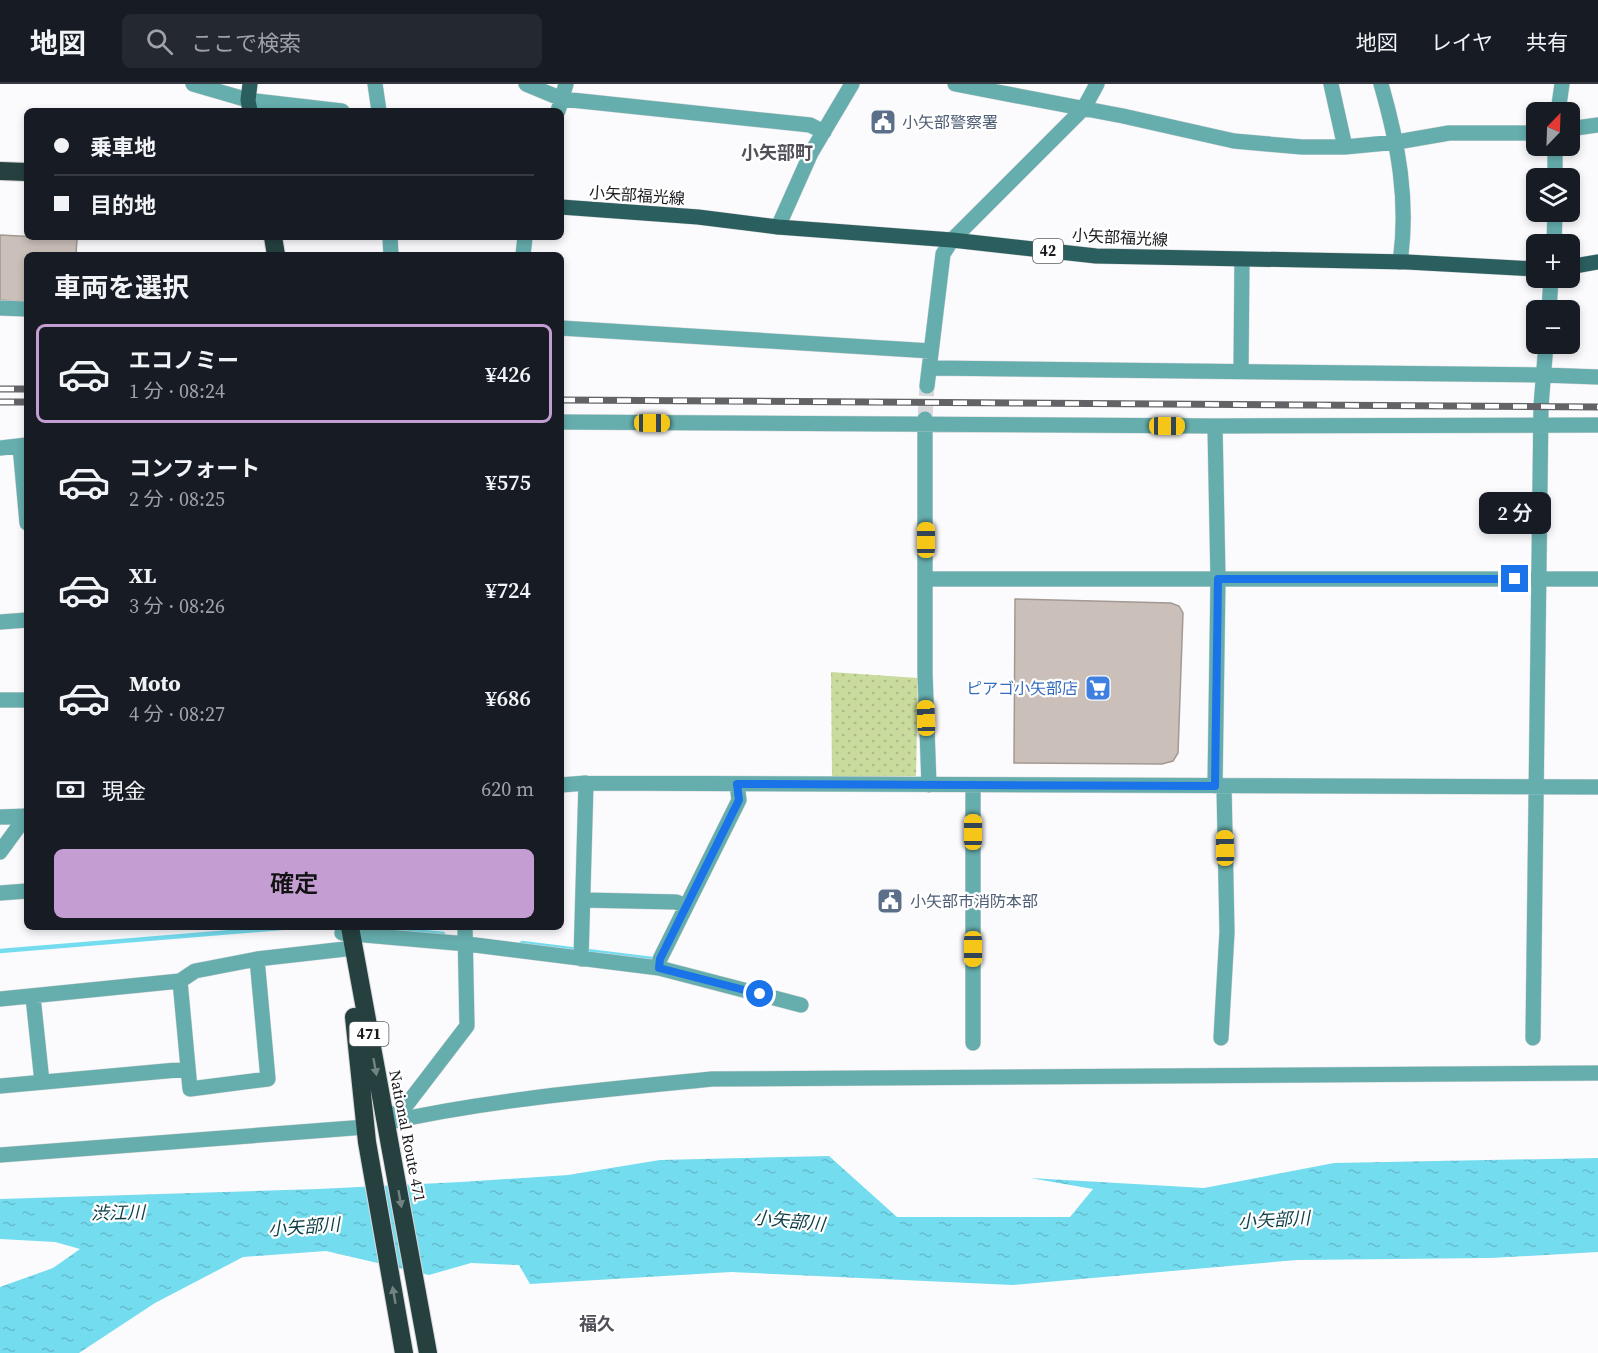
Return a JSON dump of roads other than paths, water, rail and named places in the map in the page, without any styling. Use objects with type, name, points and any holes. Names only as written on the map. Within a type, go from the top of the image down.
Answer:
[{"type":"highway","points":[[0,171],[24,172]]},
{"type":"highway","name":"National Route 471","points":[[347,936],[390,1141],[428,1353]]},
{"type":"highway","name":"National Route 471","points":[[347,936],[366,1135],[404,1353]]},
{"type":"main road","points":[[249,106],[250,84]]},
{"type":"main road","name":"小矢部福光線","points":[[564,207],[952,240],[1096,256],[1400,262],[1526,268]]},
{"type":"main road","points":[[1580,265],[1598,262]]},
{"type":"street","points":[[193,84],[249,106],[286,108]]},
{"type":"street","points":[[375,84],[379,108]]},
{"type":"street","points":[[526,84],[562,98],[810,125],[824,132]]},
{"type":"street","points":[[778,227],[811,153],[852,84]]},
{"type":"street","points":[[956,84],[1084,108],[1234,141],[1302,147],[1345,147],[1397,142],[1449,133],[1526,133]]},
{"type":"street","points":[[927,386],[943,254],[952,240],[1084,108],[1096,84]]},
{"type":"street","points":[[1331,84],[1345,147]]},
{"type":"street","points":[[1381,84],[1397,142],[1403,186],[1403,240],[1400,262]]},
{"type":"street","points":[[1559,102],[1562,84]]},
{"type":"street","points":[[1580,127],[1598,125]]},
{"type":"street","points":[[1241,371],[1242,259]]},
{"type":"street","points":[[0,308],[24,309]]},
{"type":"street","points":[[564,328],[931,351]]},
{"type":"street","points":[[1533,1038],[1538,579],[1541,424],[1545,354]]},
{"type":"street","points":[[930,368],[1598,377]]},
{"type":"street","points":[[564,422],[925,422],[1215,426],[1598,425]]},
{"type":"street","points":[[925,422],[925,673],[929,785]]},
{"type":"street","points":[[1215,426],[1219,786],[1227,932],[1221,1038]]},
{"type":"street","points":[[0,448],[24,445]]},
{"type":"street","points":[[926,579],[1598,579]]},
{"type":"street","points":[[0,622],[24,620]]},
{"type":"street","points":[[0,700],[24,700]]},
{"type":"street","points":[[581,959],[586,783]]},
{"type":"street","points":[[564,784],[1598,787]]},
{"type":"street","points":[[659,968],[660,959],[739,800],[737,784]]},
{"type":"street","points":[[973,785],[974,1043]]},
{"type":"street","points":[[0,817],[24,815]]},
{"type":"street","points":[[0,852],[24,819]]},
{"type":"street","points":[[0,893],[24,891]]},
{"type":"street","points":[[583,900],[676,902],[686,906]]},
{"type":"street","points":[[385,1123],[408,1103],[467,1026],[465,930]]},
{"type":"street","points":[[0,999],[180,981],[195,972],[347,936],[466,945],[659,968],[801,1005]]},
{"type":"street","points":[[180,981],[190,1089],[268,1079],[257,959]]},
{"type":"street","points":[[33,997],[42,1082]]},
{"type":"street","points":[[0,1086],[188,1069]]},
{"type":"street","points":[[385,1123],[438,1111],[582,1092],[712,1079],[1598,1073]]},
{"type":"street","points":[[0,1155],[366,1135]]},
{"type":"water","points":[[829,1156],[897,1217],[1070,1217],[1093,1189],[1030,1178],[1204,1188],[1334,1163],[1598,1158],[1598,1252],[1491,1258],[1297,1260],[1012,1285],[731,1272],[530,1284],[519,1265],[471,1263],[429,1275],[326,1251],[243,1257],[155,1303],[79,1353],[0,1353],[0,1287],[53,1268],[80,1249],[55,1242],[0,1239],[0,1199],[461,1182],[568,1175],[660,1160]]},
{"type":"waterway","points":[[0,951],[256,930]]},
{"type":"waterway","points":[[405,930],[443,934]]},
{"type":"waterway","points":[[522,943],[652,959]]},
{"type":"tunnel","points":[[925,419],[927,386]]},
{"type":"railway","points":[[0,389],[24,389]]},
{"type":"railway","points":[[564,400],[1598,407]]},
{"type":"railway","points":[[0,402],[24,402]]},
{"type":"place","name":"小矢部警察署","points":[[883,122]]},
{"type":"place","name":"ピアゴ小矢部店","points":[[1098,688]]},
{"type":"place","name":"小矢部市消防本部","points":[[890,901]]},
{"type":"district","name":"小矢部町","points":[[777,153]]},
{"type":"district","name":"福久","points":[[597,1324]]},
{"type":"water label","name":"渋江川","points":[[118,1213]]},
{"type":"water label","name":"小矢部川","points":[[1274,1220]]},
{"type":"water label","name":"小矢部川","points":[[789,1221]]},
{"type":"water label","name":"小矢部川","points":[[304,1227]]}]
